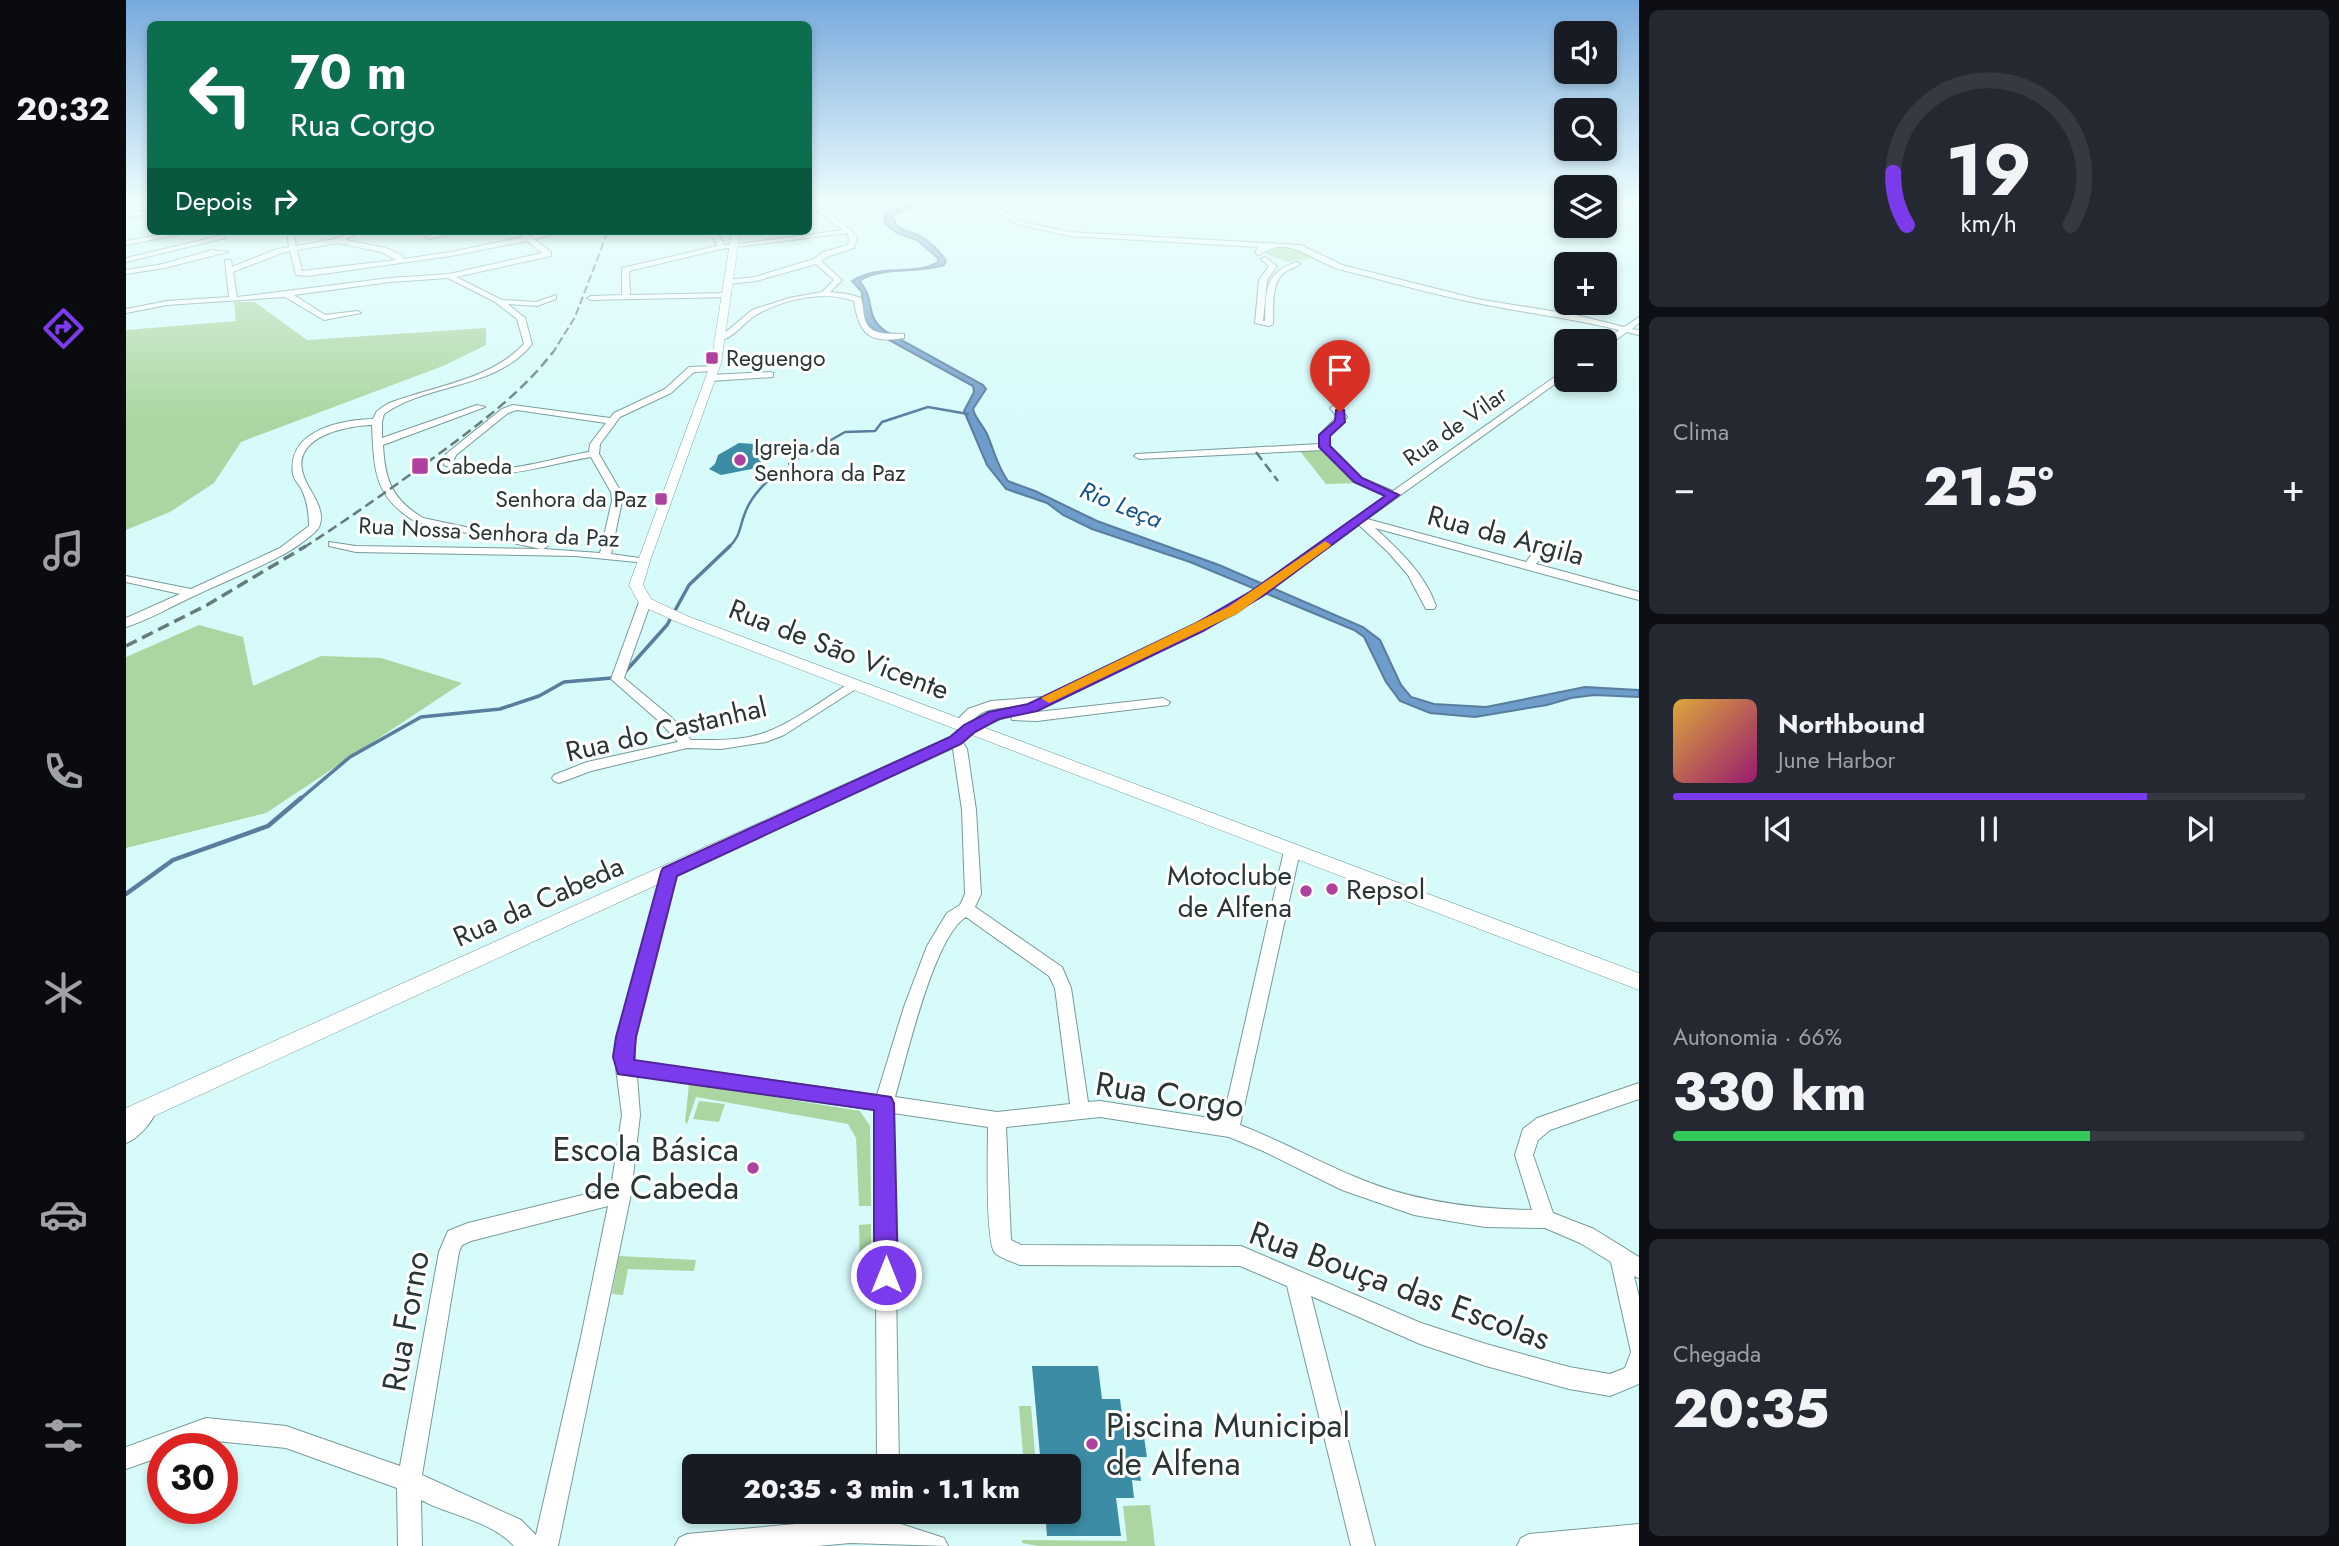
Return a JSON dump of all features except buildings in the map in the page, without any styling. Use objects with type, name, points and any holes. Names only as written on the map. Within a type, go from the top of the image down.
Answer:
[{"type":"main road","points":[[645,602],[636,585],[712,373],[720,338],[728,275]]},
{"type":"main road","name":"Rua de São Vicente","points":[[645,602],[856,685],[962,735],[1292,850],[1639,982]]},
{"type":"main road","name":"Rua da Cabeda","points":[[126,1119],[669,872],[962,735]]},
{"type":"street","points":[[230,275],[233,299]]},
{"type":"street","points":[[126,311],[167,303],[286,294],[390,279],[453,275]]},
{"type":"street","points":[[625,275],[626,298]]},
{"type":"street","points":[[591,298],[626,298],[728,288],[767,275]]},
{"type":"street","points":[[825,293],[838,280],[833,275]]},
{"type":"street","points":[[1266,275],[1260,324],[1269,324],[1275,275]]},
{"type":"street","points":[[1372,275],[1477,301],[1576,317],[1639,333]]},
{"type":"street","points":[[449,276],[502,302],[521,317],[528,344],[524,350],[484,373],[390,406],[380,413],[377,422],[382,480],[392,499],[405,512],[419,520],[575,553]]},
{"type":"street","points":[[757,278],[765,287]]},
{"type":"street","points":[[720,338],[731,334],[756,311],[825,293],[858,300],[861,321],[880,338],[901,336]]},
{"type":"street","points":[[1262,293],[1265,296],[1264,303],[1270,306]]},
{"type":"street","points":[[286,294],[324,318],[357,313]]},
{"type":"street","points":[[502,302],[537,304],[553,297]]},
{"type":"street","points":[[1617,336],[1639,319]]},
{"type":"street","points":[[605,556],[617,501],[616,492],[594,454],[595,444],[611,421],[628,408],[668,391],[692,369],[712,373],[770,375]]},
{"type":"street","name":"Rua de Vilar","points":[[962,735],[994,715],[1032,708],[1198,628],[1258,593],[1554,381]]},
{"type":"street","points":[[378,443],[480,407]]},
{"type":"street","points":[[594,454],[525,469],[483,471],[454,467],[448,463],[451,454],[505,411],[516,407],[611,421]]},
{"type":"street","points":[[1335,408],[1342,417],[1324,435],[1325,447],[1358,480],[1394,495]]},
{"type":"street","points":[[126,623],[284,550],[307,534],[316,522],[306,488],[298,478],[298,453],[301,447],[329,428],[377,422]]},
{"type":"street","points":[[1139,456],[1325,447]]},
{"type":"street","points":[[1359,520],[1420,582],[1428,594],[1430,606]]},
{"type":"street","name":"Rua da Argila","points":[[1359,520],[1639,596]]},
{"type":"street","name":"Rua Nossa Senhora da Paz","points":[[333,544],[369,549],[575,553],[643,561]]},
{"type":"street","points":[[1528,567],[1541,549]]},
{"type":"street","points":[[126,579],[190,593]]},
{"type":"street","points":[[645,602],[617,678],[666,720],[687,744]]},
{"type":"street","name":"Rua do Castanhal","points":[[559,778],[587,767],[687,744],[721,745],[761,739],[779,732],[856,685]]},
{"type":"street","name":"Rua de Vilar","points":[[962,735],[966,718],[977,709],[1042,701]]},
{"type":"street","points":[[1006,713],[1012,716],[1037,717],[1163,702]]},
{"type":"street","points":[[888,1454],[884,1103],[934,946],[953,917],[966,909],[973,894],[971,843],[960,748],[962,735]]},
{"type":"street","points":[[1230,1129],[1292,850]]},
{"type":"street","points":[[546,1546],[621,1194],[632,1112],[623,1057],[626,1037],[669,872]]},
{"type":"street","points":[[966,909],[1056,972],[1063,988],[1080,1111]]},
{"type":"street","name":"Rua Corgo","points":[[625,1068],[651,1069],[997,1120],[1101,1109],[1230,1129],[1349,1184],[1414,1206],[1485,1218],[1545,1219],[1587,1236],[1639,1268]]},
{"type":"street","points":[[1545,1219],[1524,1155],[1530,1135],[1544,1124],[1639,1091]]},
{"type":"street","points":[[126,1135],[150,1108]]},
{"type":"street","name":"Rua Bouça das Escolas","points":[[997,1120],[999,1227],[1002,1245],[1020,1255],[1241,1256],[1420,1333],[1569,1378],[1610,1385],[1633,1376],[1639,1360]]},
{"type":"street","name":"Rua Forno","points":[[410,1546],[409,1481],[450,1252],[455,1238],[468,1232],[621,1194]]},
{"type":"street","points":[[1620,1256],[1639,1345]]},
{"type":"street","points":[[1296,1279],[1363,1546]]},
{"type":"street","points":[[126,1458],[206,1429],[286,1437],[409,1481],[513,1528],[530,1546]]},
{"type":"street","points":[[687,1546],[850,1531],[880,1524]]},
{"type":"street","points":[[893,1524],[936,1546]]},
{"type":"street","points":[[1529,1546],[1639,1535]]},
{"type":"green space","points":[[234,302],[255,302],[307,340],[486,328],[486,345],[443,366],[241,442],[214,483],[170,512],[126,530],[126,330],[236,321]]},
{"type":"green space","points":[[1310,449],[1326,453],[1358,483],[1326,484],[1299,450]]},
{"type":"green space","points":[[199,625],[243,637],[253,686],[321,656],[381,658],[462,683],[266,813],[126,848],[126,657]]},
{"type":"green space","points":[[689,1083],[860,1111],[870,1126],[871,1206],[859,1206],[856,1138],[848,1124],[696,1097],[687,1124]]},
{"type":"green space","points":[[699,1101],[725,1104],[719,1122],[693,1119]]},
{"type":"green space","points":[[871,1224],[871,1267],[860,1267],[859,1225]]},
{"type":"green space","points":[[619,1256],[696,1260],[694,1271],[628,1269],[623,1295],[612,1294]]},
{"type":"green space","points":[[1019,1406],[1031,1406],[1035,1454],[1023,1454]]},
{"type":"green space","points":[[1150,1505],[1155,1546],[1038,1546],[1022,1543],[1022,1540],[1127,1541],[1123,1506]]},
{"type":"water","points":[[872,275],[860,282],[868,295],[874,320],[885,331],[986,389],[973,409],[1008,481],[1097,521],[1219,565],[1363,627],[1380,640],[1401,685],[1411,697],[1434,704],[1486,707],[1585,687],[1639,690],[1639,697],[1594,695],[1475,717],[1430,713],[1400,701],[1386,682],[1364,637],[1354,630],[1190,562],[1092,529],[1063,515],[1047,503],[1006,489],[987,465],[964,411],[974,392],[973,386],[878,334],[863,320],[862,292],[852,281]]},
{"type":"waterway","points":[[803,456],[845,432],[875,431],[882,422],[928,407],[968,414]]},
{"type":"waterway","points":[[789,464],[798,459]]},
{"type":"waterway","points":[[730,546],[738,536],[751,500],[782,469]]},
{"type":"waterway","points":[[625,672],[667,625],[689,585],[730,546]]},
{"type":"waterway","points":[[299,800],[350,757],[421,717],[500,709],[539,696],[564,682],[612,678]]},
{"type":"waterway","points":[[126,894],[173,860],[268,826],[301,798]]},
{"type":"railway","points":[[552,354],[575,317],[591,275]]},
{"type":"railway","points":[[306,546],[432,459],[480,422],[512,396],[553,352]]},
{"type":"railway","points":[[1256,452],[1278,481]]},
{"type":"railway","points":[[126,646],[207,605],[306,546]]},
{"type":"slow traffic","points":[[1049,698],[1233,610],[1325,545]]},
{"type":"place","name":"Reguengo","points":[[712,358]]},
{"type":"place","name":"Igreja da Senhora da Paz","points":[[740,460]]},
{"type":"place","name":"Cabeda","points":[[420,466]]},
{"type":"place","name":"Senhora da Paz","points":[[661,499]]},
{"type":"place","name":"Repsol","points":[[1332,889]]},
{"type":"place","name":"Motoclube de Alfena","points":[[1306,891]]},
{"type":"place","name":"Escola Básica de Cabeda","points":[[753,1168]]},
{"type":"place","name":"Piscina Municipal de Alfena","points":[[1092,1444]]},
{"type":"route","points":[[886,1275],[884,1103],[651,1069],[625,1068],[623,1057],[626,1037],[669,872],[956,741],[994,715],[1032,708],[1198,628],[1258,593],[1394,495],[1358,480],[1325,447],[1324,435],[1340,422],[1340,412]]},
{"type":"water label","name":"Rio Leça","points":[[1121,505]]}]
